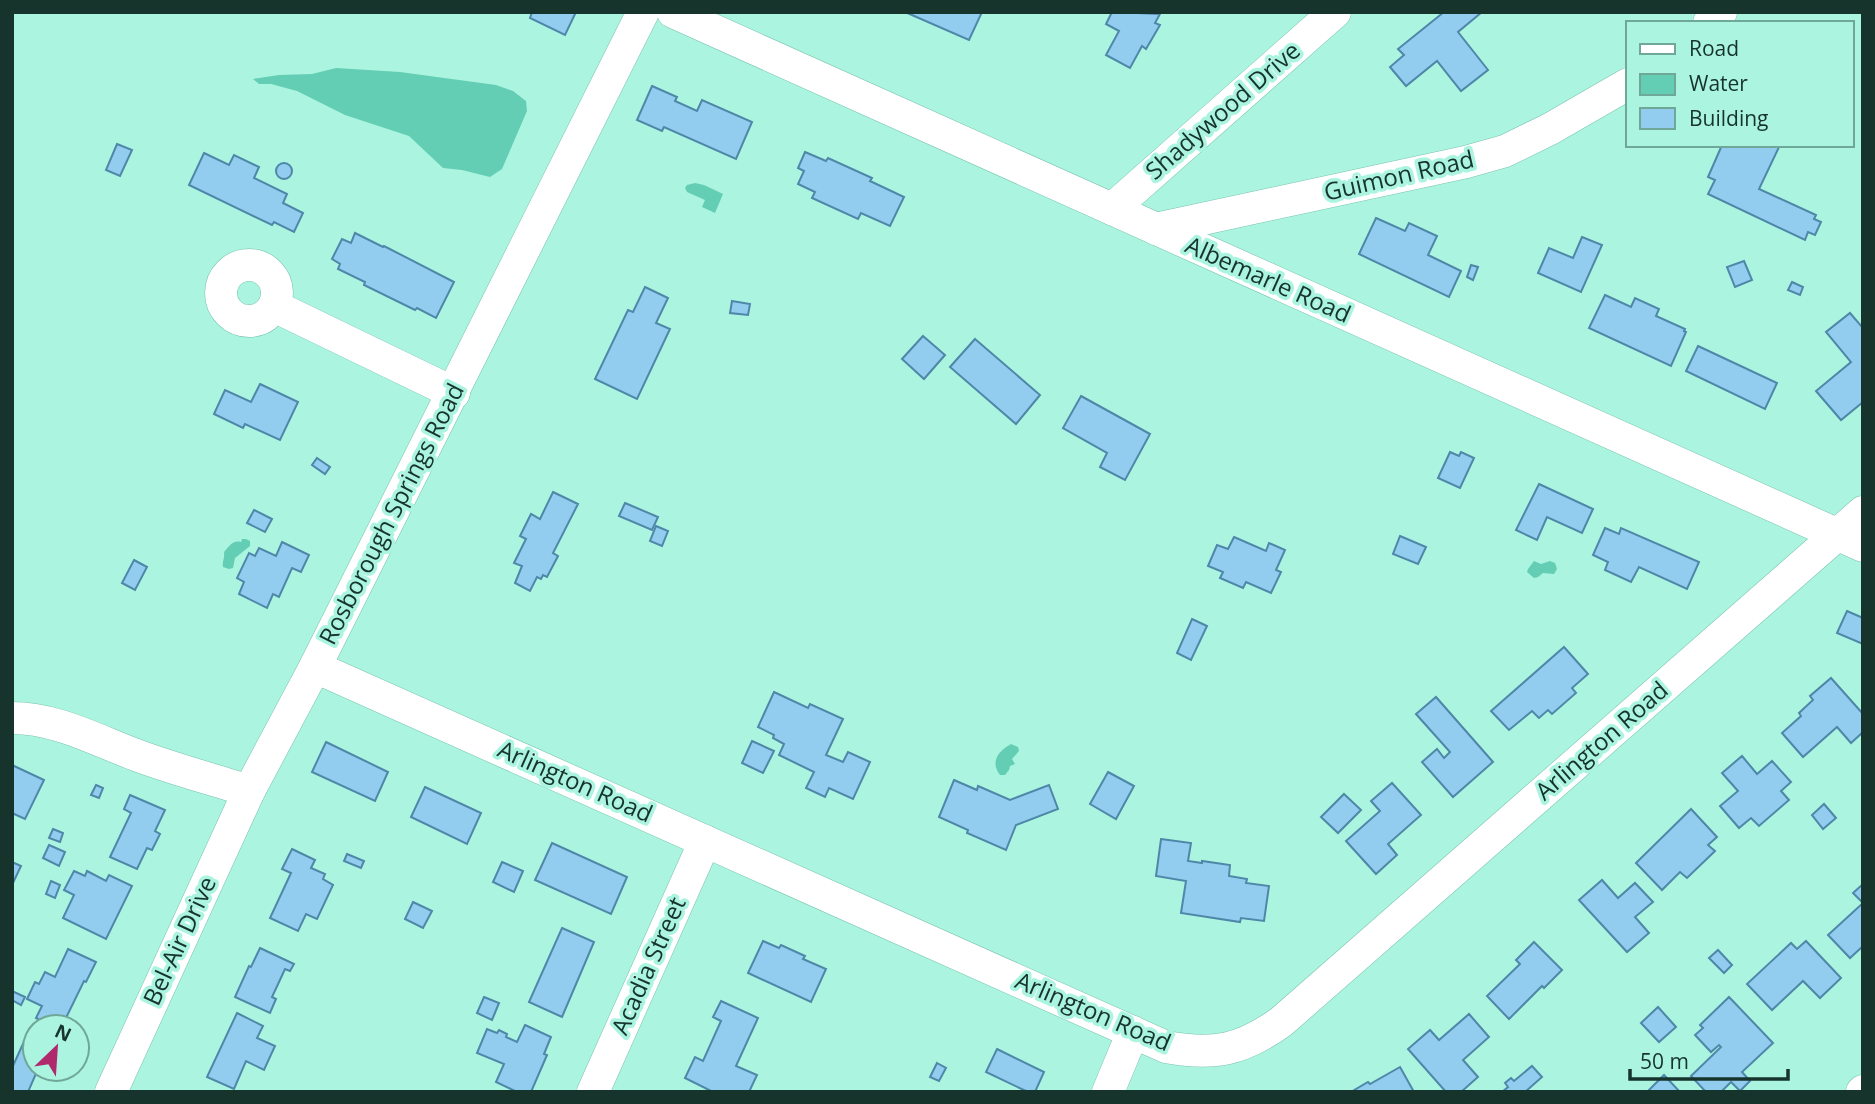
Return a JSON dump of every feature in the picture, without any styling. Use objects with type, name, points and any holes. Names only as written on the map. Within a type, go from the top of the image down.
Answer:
[{"type":"street","name":"Rosborough Springs Road","points":[[249,791],[316,667],[643,12]]},
{"type":"street","name":"Albemarle Road","points":[[673,12],[1850,540]]},
{"type":"street","name":"Shadywood Drive","points":[[1112,209],[1335,12]]},
{"type":"street","name":"Guimon Road","points":[[1156,229],[1466,162],[1505,150],[1549,130],[1626,85]]},
{"type":"street","points":[[275,306],[454,393]]},
{"type":"street","name":"Arlington Road","points":[[316,667],[1167,1047],[1185,1051],[1223,1049],[1242,1045],[1281,1022],[1850,540],[1863,512]]},
{"type":"street","points":[[12,718],[49,722],[139,756],[249,791]]},
{"type":"street","name":"Bel-Air Drive","points":[[111,1092],[249,791]]},
{"type":"street","name":"Acadia Street","points":[[593,1092],[705,841]]},
{"type":"street","points":[[1108,1092],[1133,1032]]},
{"type":"water","points":[[336,68],[400,72],[496,85],[513,91],[526,101],[527,111],[502,169],[490,177],[443,168],[409,136],[345,115],[297,91],[271,84],[259,84],[253,79],[312,74]]},
{"type":"water","points":[[695,183],[723,194],[715,213],[702,207],[705,200],[687,192],[687,185]]},
{"type":"water","points":[[242,539],[250,541],[250,546],[235,558],[233,568],[223,567],[224,552],[231,544],[241,542]]},
{"type":"water","points":[[1534,561],[1541,564],[1550,561],[1555,563],[1557,569],[1554,574],[1543,573],[1534,578],[1527,572]]},
{"type":"water","points":[[1011,744],[1018,747],[1019,751],[1012,759],[1015,764],[1010,766],[1005,775],[1000,775],[996,766],[997,757]]},
{"type":"building","points":[[532,12],[576,12],[565,35],[530,18]]},
{"type":"building","points":[[905,12],[982,12],[969,40]]},
{"type":"building","points":[[1112,12],[1160,14],[1155,23],[1160,25],[1146,49],[1142,46],[1130,68],[1106,55],[1119,31],[1106,24]]},
{"type":"building","points":[[1444,12],[1482,12],[1458,32],[1488,70],[1461,91],[1437,61],[1406,86],[1390,67],[1404,55],[1398,49]]},
{"type":"building","points":[[652,86],[677,97],[675,101],[697,111],[702,100],[752,122],[736,159],[664,127],[662,131],[637,120]]},
{"type":"building","points":[[117,144],[132,150],[120,176],[106,170]]},
{"type":"building","points":[[1721,147],[1779,147],[1759,189],[1816,215],[1814,219],[1821,222],[1815,235],[1808,232],[1805,240],[1708,194],[1715,180],[1708,177]]},
{"type":"building","points":[[805,152],[826,161],[828,158],[872,178],[870,181],[904,197],[890,226],[861,213],[858,219],[812,198],[815,192],[798,184],[804,171],[798,168]]},
{"type":"building","points":[[204,153],[229,165],[234,155],[259,167],[254,178],[287,194],[283,203],[303,213],[294,232],[274,222],[272,225],[189,185]]},
{"type":"building","points":[[281,163],[287,163],[292,171],[290,177],[281,179],[276,174],[276,168]]},
{"type":"building","points":[[1376,218],[1405,231],[1409,223],[1437,236],[1428,255],[1461,271],[1449,297],[1359,254]]},
{"type":"building","points":[[355,233],[454,282],[436,318],[364,285],[365,282],[338,269],[340,264],[332,259],[342,239],[351,243]]},
{"type":"building","points":[[1582,237],[1602,245],[1581,292],[1538,273],[1549,248],[1573,258]]},
{"type":"building","points":[[1744,261],[1752,280],[1735,287],[1727,267]]},
{"type":"building","points":[[1471,265],[1478,267],[1473,280],[1467,277]]},
{"type":"building","points":[[1792,282],[1803,287],[1800,295],[1788,290]]},
{"type":"building","points":[[645,287],[668,298],[656,323],[670,329],[637,399],[595,379],[628,310],[633,312]]},
{"type":"building","points":[[1605,295],[1631,307],[1635,298],[1659,309],[1656,316],[1685,329],[1671,366],[1589,328]]},
{"type":"building","points":[[732,301],[750,304],[748,315],[730,313]]},
{"type":"building","points":[[1850,313],[1863,328],[1863,402],[1841,420],[1816,391],[1851,362],[1826,332]]},
{"type":"building","points":[[923,336],[945,355],[924,379],[902,359]]},
{"type":"building","points":[[975,339],[1040,395],[1016,424],[950,367]]},
{"type":"building","points":[[1698,346],[1777,383],[1765,409],[1686,371]]},
{"type":"building","points":[[260,384],[298,402],[280,440],[245,424],[243,428],[214,414],[225,390],[251,402]]},
{"type":"building","points":[[1081,396],[1150,434],[1125,480],[1100,467],[1107,453],[1063,428]]},
{"type":"building","points":[[1450,452],[1459,456],[1461,452],[1474,458],[1460,488],[1438,478]]},
{"type":"building","points":[[317,458],[330,467],[325,474],[312,465]]},
{"type":"building","points":[[1539,484],[1593,509],[1582,533],[1547,517],[1537,540],[1516,530]]},
{"type":"building","points":[[553,492],[578,504],[553,553],[558,556],[547,577],[537,577],[530,591],[515,583],[522,566],[514,563],[526,539],[520,536],[531,514],[540,519]]},
{"type":"building","points":[[625,503],[658,517],[652,530],[619,516]]},
{"type":"building","points":[[254,510],[272,519],[265,532],[247,523]]},
{"type":"building","points":[[656,526],[668,531],[662,546],[650,541]]},
{"type":"building","points":[[1605,528],[1619,534],[1621,528],[1699,562],[1687,589],[1639,567],[1631,582],[1605,570],[1608,562],[1593,555]]},
{"type":"building","points":[[1400,536],[1426,547],[1418,564],[1393,554]]},
{"type":"building","points":[[1234,537],[1266,551],[1269,543],[1285,550],[1276,570],[1281,572],[1271,593],[1246,582],[1243,588],[1220,578],[1223,572],[1208,566],[1217,545],[1228,549]]},
{"type":"building","points":[[282,542],[309,555],[301,572],[292,568],[279,597],[273,594],[267,608],[239,594],[244,582],[237,578],[249,553],[255,556],[259,548],[276,556]]},
{"type":"building","points":[[134,560],[147,567],[135,590],[122,583]]},
{"type":"building","points":[[1847,611],[1863,618],[1863,644],[1837,633]]},
{"type":"building","points":[[1192,619],[1207,626],[1191,660],[1177,653]]},
{"type":"building","points":[[1564,647],[1588,674],[1572,688],[1576,693],[1552,714],[1548,710],[1539,718],[1532,711],[1509,730],[1491,711]]},
{"type":"building","points":[[1831,678],[1863,714],[1863,732],[1851,743],[1837,727],[1803,757],[1782,733],[1801,716],[1799,713],[1813,700],[1810,696]]},
{"type":"building","points":[[774,692],[808,708],[810,704],[843,719],[826,755],[843,762],[848,752],[870,762],[853,799],[829,788],[825,797],[806,788],[814,772],[779,755],[784,744],[758,727]]},
{"type":"building","points":[[1436,697],[1493,762],[1453,797],[1422,762],[1437,749],[1444,758],[1450,752],[1416,714]]},
{"type":"building","points":[[752,741],[774,751],[763,773],[742,763]]},
{"type":"building","points":[[326,742],[388,772],[375,801],[312,772]]},
{"type":"building","points":[[1742,756],[1757,774],[1772,761],[1791,782],[1781,791],[1789,800],[1759,826],[1751,818],[1739,828],[1720,806],[1738,791],[1722,773]]},
{"type":"building","points":[[12,765],[44,780],[25,819],[12,813]]},
{"type":"building","points":[[1108,772],[1134,786],[1116,819],[1090,804]]},
{"type":"building","points":[[954,780],[977,790],[978,786],[1010,800],[1049,785],[1058,809],[1016,825],[1006,850],[939,817]]},
{"type":"building","points":[[1392,783],[1421,815],[1388,844],[1397,855],[1376,874],[1346,841],[1380,811],[1371,801]]},
{"type":"building","points":[[96,785],[103,788],[99,798],[91,795]]},
{"type":"building","points":[[425,787],[481,813],[467,844],[411,817]]},
{"type":"building","points":[[1344,794],[1361,810],[1338,833],[1321,817]]},
{"type":"building","points":[[130,795],[165,810],[155,831],[160,834],[152,850],[147,848],[137,869],[110,857],[131,813],[124,809]]},
{"type":"building","points":[[1824,804],[1836,818],[1823,829],[1812,815]]},
{"type":"building","points":[[1691,809],[1717,837],[1708,845],[1715,851],[1687,878],[1680,872],[1662,890],[1636,863]]},
{"type":"building","points":[[53,829],[63,833],[60,842],[49,838]]},
{"type":"building","points":[[1161,839],[1191,843],[1188,861],[1230,865],[1229,876],[1247,879],[1246,883],[1269,886],[1264,921],[1241,918],[1240,922],[1181,913],[1186,881],[1156,876]]},
{"type":"building","points":[[552,843],[627,877],[611,914],[535,880]]},
{"type":"building","points":[[49,845],[65,852],[59,866],[43,858]]},
{"type":"building","points":[[292,849],[315,860],[311,868],[325,874],[323,879],[333,885],[317,919],[306,914],[298,931],[270,918],[291,873],[282,869]]},
{"type":"building","points":[[347,854],[364,861],[361,868],[344,861]]},
{"type":"building","points":[[12,862],[21,866],[12,885]]},
{"type":"building","points":[[502,862],[523,871],[514,892],[493,882]]},
{"type":"building","points":[[74,871],[85,876],[87,871],[106,881],[109,875],[132,886],[106,939],[63,918],[74,895],[64,890]]},
{"type":"building","points":[[1602,880],[1618,898],[1635,883],[1653,902],[1635,917],[1649,933],[1627,952],[1579,900]]},
{"type":"building","points":[[51,881],[60,885],[55,898],[46,894]]},
{"type":"building","points":[[1863,884],[1863,903],[1853,893]]},
{"type":"building","points":[[413,902],[432,911],[423,928],[405,919]]},
{"type":"building","points":[[1863,903],[1863,946],[1850,958],[1828,935]]},
{"type":"building","points":[[562,928],[594,942],[562,1017],[529,1002]]},
{"type":"building","points":[[763,941],[779,948],[781,945],[826,969],[811,1002],[748,973]]},
{"type":"building","points":[[1806,941],[1841,978],[1820,998],[1803,981],[1772,1010],[1747,984],[1791,943],[1797,949]]},
{"type":"building","points":[[1534,942],[1562,970],[1509,1019],[1487,996],[1520,964],[1516,960]]},
{"type":"building","points":[[260,948],[294,964],[290,971],[285,969],[272,997],[276,999],[270,1013],[235,997]]},
{"type":"building","points":[[68,949],[96,962],[68,1013],[38,1013],[42,1006],[27,999],[35,982],[39,984],[45,972],[55,977]]},
{"type":"building","points":[[1718,950],[1732,965],[1724,973],[1709,958]]},
{"type":"building","points":[[12,991],[25,997],[21,1005],[12,1000]]},
{"type":"building","points":[[484,997],[499,1003],[492,1020],[477,1013]]},
{"type":"building","points":[[1729,997],[1773,1043],[1742,1072],[1750,1081],[1740,1091],[1731,1082],[1721,1092],[1706,1092],[1691,1076],[1721,1047],[1719,1045],[1711,1052],[1695,1035],[1703,1028],[1700,1025]]},
{"type":"building","points":[[721,1001],[758,1018],[736,1066],[757,1075],[749,1092],[713,1092],[685,1078],[695,1057],[703,1061],[721,1021],[713,1017]]},
{"type":"building","points":[[1658,1007],[1676,1027],[1659,1042],[1641,1023]]},
{"type":"building","points":[[237,1013],[263,1026],[257,1038],[275,1046],[264,1070],[246,1061],[234,1089],[207,1077]]},
{"type":"building","points":[[1469,1014],[1489,1037],[1463,1060],[1478,1077],[1461,1092],[1446,1092],[1408,1049],[1430,1030],[1439,1040]]},
{"type":"building","points":[[525,1025],[551,1037],[544,1054],[547,1055],[531,1092],[517,1092],[496,1082],[504,1064],[477,1053],[487,1029],[497,1033],[499,1030],[517,1042]]},
{"type":"building","points":[[21,1048],[21,1083],[32,1083],[28,1092],[12,1092],[12,1068]]},
{"type":"building","points":[[997,1049],[1044,1072],[1035,1092],[1028,1092],[986,1072]]},
{"type":"building","points":[[937,1063],[946,1068],[939,1081],[930,1077]]},
{"type":"building","points":[[1532,1066],[1542,1077],[1525,1092],[1502,1092],[1508,1087],[1505,1083],[1511,1078],[1514,1081]]},
{"type":"building","points":[[1400,1067],[1414,1092],[1351,1092],[1368,1082],[1370,1084]]},
{"type":"building","points":[[1664,1075],[1680,1092],[1647,1092]]}]
